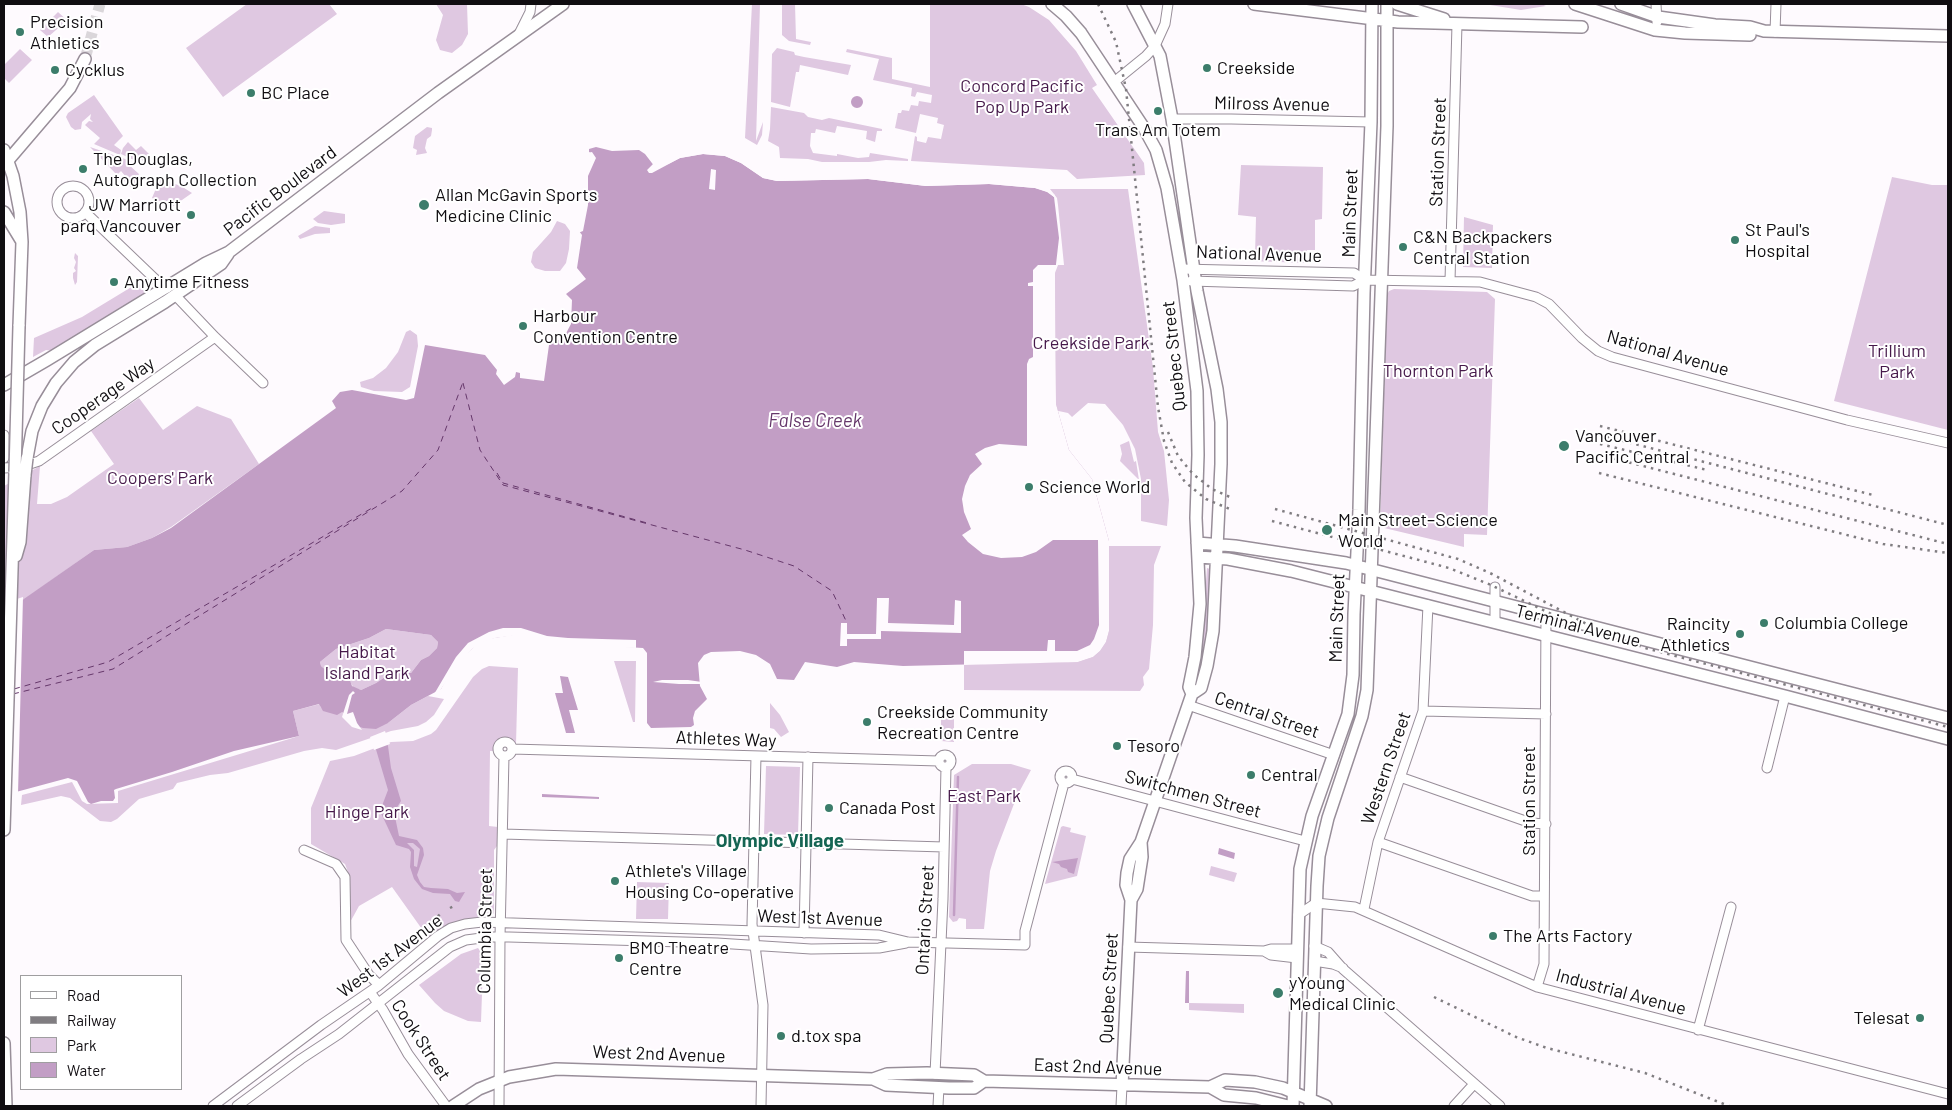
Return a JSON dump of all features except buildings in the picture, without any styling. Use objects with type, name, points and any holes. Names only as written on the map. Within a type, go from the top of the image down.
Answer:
[{"type":"main road","name":"Pacific Boulevard","points":[[169,295],[221,264],[229,252],[438,93],[563,4]]},
{"type":"main road","points":[[1052,4],[1081,33],[1114,82]]},
{"type":"main road","name":"Quebec Street","points":[[1122,1086],[1131,900],[1137,889],[1141,865],[1141,842],[1190,700],[1200,688],[1210,652],[1217,559],[1221,464],[1221,422],[1218,389],[1196,282],[1172,119],[1160,56],[1133,4]]},
{"type":"main road","points":[[1254,4],[1387,21],[1582,27]]},
{"type":"main road","name":"Main Street","points":[[1294,1106],[1300,869],[1312,816],[1344,726],[1351,696],[1371,122],[1372,4]]},
{"type":"main road","name":"Main Street","points":[[1310,1103],[1314,946],[1321,843],[1365,706],[1368,671],[1386,126],[1387,4]]},
{"type":"main road","points":[[1397,4],[1457,24]]},
{"type":"main road","points":[[1575,4],[1655,30],[1751,35],[1770,31]]},
{"type":"main road","points":[[1621,4],[1658,17],[1715,26],[1750,27],[1770,31],[1946,34]]},
{"type":"main road","points":[[4,830],[22,242],[17,194],[5,158],[70,88],[85,58]]},
{"type":"main road","name":"Quebec Street","points":[[1114,82],[1147,133],[1160,160],[1167,188],[1182,274],[1197,391],[1199,435],[1197,543],[1199,623],[1195,657],[1188,687],[1190,700]]},
{"type":"main road","points":[[4,212],[22,242]]},
{"type":"main road","points":[[11,572],[20,542],[29,445],[36,418],[48,394],[65,372],[84,353],[169,295]]},
{"type":"main road","points":[[4,384],[169,295]]},
{"type":"main road","name":"Terminal Avenue","points":[[1197,543],[1306,556],[1357,566],[1948,718]]},
{"type":"main road","name":"Terminal Avenue","points":[[1198,557],[1291,571],[1948,739]]},
{"type":"main road","points":[[4,1043],[6,1106]]},
{"type":"main road","name":"West 2nd Avenue","points":[[453,1106],[479,1089],[499,1081],[524,1074],[556,1069],[873,1079],[887,1074],[935,1074]]},
{"type":"main road","name":"East 2nd Avenue","points":[[935,1074],[974,1075],[984,1081],[1122,1086],[1210,1087],[1225,1080],[1270,1085],[1294,1093],[1310,1103],[1326,1106]]},
{"type":"main road","name":"West 2nd Avenue","points":[[873,1079],[886,1085],[938,1087]]},
{"type":"main road","name":"East 2nd Avenue","points":[[938,1087],[974,1088],[984,1081]]},
{"type":"main road","name":"East 2nd Avenue","points":[[1210,1087],[1224,1095],[1256,1098],[1288,1106]]},
{"type":"street","points":[[518,37],[530,12],[531,4]]},
{"type":"street","points":[[1114,82],[1146,56],[1155,46],[1165,26],[1168,4]]},
{"type":"street","points":[[1655,30],[1658,17],[1656,4]]},
{"type":"street","points":[[1770,31],[1776,4]]},
{"type":"street","name":"Station Street","points":[[1450,281],[1457,24]]},
{"type":"street","name":"Milross Avenue","points":[[1172,119],[1230,118],[1371,122]]},
{"type":"street","points":[[85,212],[155,279],[169,295],[263,383]]},
{"type":"street","name":"National Avenue","points":[[1182,274],[1194,269],[1354,273],[1365,280]]},
{"type":"street","name":"National Avenue","points":[[1182,274],[1196,282],[1353,286],[1365,280],[1480,282],[1536,297],[1548,304],[1598,351],[1612,357],[1848,420],[1948,443]]},
{"type":"street","name":"Cooperage Way","points":[[4,468],[21,467],[39,461],[215,338]]},
{"type":"street","points":[[4,435],[4,458]]},
{"type":"street","points":[[1495,588],[1495,622]]},
{"type":"street","name":"Western Street","points":[[1364,909],[1378,842],[1423,711],[1428,605]]},
{"type":"street","name":"Station Street","points":[[1538,987],[1544,964],[1546,614]]},
{"type":"street","points":[[1766,768],[1785,696]]},
{"type":"street","name":"Central Street","points":[[1190,700],[1334,755]]},
{"type":"street","points":[[1423,711],[1546,714]]},
{"type":"street","points":[[509,742],[512,749],[511,753],[504,756],[498,751],[501,743],[509,742]]},
{"type":"street","name":"Athletes Way","points":[[512,749],[808,757],[942,764]]},
{"type":"street","name":"Columbia Street","points":[[499,1106],[500,922],[504,756]]},
{"type":"street","points":[[756,756],[753,842],[753,932],[763,1005],[761,1106]]},
{"type":"street","points":[[804,933],[808,757]]},
{"type":"street","name":"Ontario Street","points":[[935,1074],[944,847],[942,764]]},
{"type":"street","points":[[1400,777],[1531,823],[1546,824]]},
{"type":"street","name":"Switchmen Street","points":[[940,943],[1025,945],[1025,931],[1068,781],[1155,800],[1305,841]]},
{"type":"street","points":[[503,834],[944,847]]},
{"type":"street","points":[[1378,842],[1532,896],[1544,896]]},
{"type":"street","points":[[304,850],[336,864],[345,877],[346,940],[369,975],[379,985]]},
{"type":"street","points":[[1298,915],[1316,903]]},
{"type":"street","name":"Industrial Avenue","points":[[1316,903],[1347,905],[1364,909],[1538,987],[1948,1094]]},
{"type":"street","points":[[1698,1030],[1731,907]]},
{"type":"street","name":"West 1st Avenue","points":[[218,1105],[321,1025],[370,992],[445,931],[465,924],[500,922],[880,935],[908,942]]},
{"type":"street","name":"West 1st Avenue","points":[[237,1106],[379,1004],[456,943],[476,938],[716,943],[755,947],[811,949],[880,948],[908,942]]},
{"type":"street","points":[[908,942],[940,943]]},
{"type":"street","points":[[1314,946],[1328,952],[1343,969],[1500,1106]]},
{"type":"street","points":[[1128,947],[1264,951],[1271,949],[1297,954]]},
{"type":"street","points":[[1314,961],[1333,964],[1343,969]]},
{"type":"street","name":"Cook Street","points":[[370,992],[408,1054],[446,1106]]},
{"type":"street","points":[[1454,1106],[1474,1084]]},
{"type":"street","name":"Quebec Street","points":[[1121,1106],[1122,1086]]},
{"type":"street","points":[[938,1087],[938,1106]]},
{"type":"green space","points":[[247,4],[329,4],[337,14],[223,97],[186,48]]},
{"type":"green space","points":[[436,4],[467,4],[468,34],[462,45],[452,53],[440,50],[436,40],[443,15]]},
{"type":"green space","points":[[752,4],[760,4],[756,141],[763,122],[762,135],[757,145],[745,138]]},
{"type":"green space","points":[[782,4],[795,4],[796,39],[811,42],[810,45],[789,41],[782,35]]},
{"type":"green space","name":"Concord Pacific Pop Up Park","points":[[930,4],[1021,4],[1049,20],[1076,51],[1097,85],[1092,88],[1144,163],[1145,175],[1077,179],[1067,170],[911,161],[915,136],[917,141],[926,143],[928,137],[941,139],[944,125],[937,123],[938,118],[920,114],[916,133],[895,128],[898,113],[901,113],[902,110],[909,111],[911,105],[918,106],[919,101],[931,103],[932,95],[917,92],[915,97],[911,96],[912,88],[873,80],[879,59],[846,52],[847,49],[892,58],[892,79],[930,87]]},
{"type":"green space","points":[[1484,4],[1541,4],[1546,6],[1521,10]]},
{"type":"green space","points":[[58,12],[69,22],[67,25],[64,23],[48,37],[40,30]]},
{"type":"green space","points":[[777,48],[794,52],[795,55],[851,65],[848,75],[800,65],[799,72],[796,72],[790,107],[771,102],[772,54]]},
{"type":"green space","points":[[20,49],[32,60],[9,83],[4,78],[4,65]]},
{"type":"green space","points":[[94,95],[123,136],[114,145],[121,150],[120,155],[94,144],[100,138],[85,125],[89,121],[93,122],[90,119],[91,114],[82,122],[81,129],[75,130],[71,127],[66,117],[68,113]]},
{"type":"green space","points":[[771,107],[804,113],[808,117],[822,120],[829,118],[882,129],[882,131],[877,131],[875,142],[866,139],[867,131],[837,126],[835,133],[816,129],[815,133],[811,133],[810,146],[813,153],[837,156],[837,154],[858,158],[869,157],[870,153],[908,159],[908,161],[822,162],[808,159],[780,158],[779,147],[768,141]]},
{"type":"green space","points":[[427,127],[432,128],[432,130],[425,148],[427,153],[416,155],[417,150],[413,148],[415,136]]},
{"type":"green space","points":[[128,142],[136,150],[141,146],[149,154],[143,161],[137,156],[134,160],[121,154]]},
{"type":"green space","points":[[90,147],[128,160],[129,165],[139,174],[133,189],[123,180],[126,177],[121,171],[117,175]]},
{"type":"green space","points":[[1241,165],[1323,167],[1322,219],[1315,220],[1315,250],[1307,250],[1307,263],[1249,261],[1249,256],[1255,255],[1256,217],[1238,215]]},
{"type":"green space","name":"Trillium Park","points":[[1892,177],[1932,185],[1948,185],[1948,430],[1834,401]]},
{"type":"green space","points":[[160,179],[181,186],[192,193],[172,207],[152,198]]},
{"type":"green space","name":"Creekside Park","points":[[1050,189],[1128,189],[1153,368],[1158,432],[1164,451],[1169,500],[1167,526],[1141,521],[1141,479],[1135,449],[1123,425],[1105,404],[1088,403],[1072,417],[1068,413],[1049,409],[1038,265],[1064,265],[1057,198]]},
{"type":"green space","points":[[136,201],[143,204],[139,210],[134,212],[126,209],[127,203]]},
{"type":"green space","points":[[324,211],[345,214],[345,223],[331,225],[318,223],[313,219]]},
{"type":"green space","points":[[1464,217],[1493,225],[1492,268],[1463,267]]},
{"type":"green space","points":[[557,221],[565,224],[570,231],[566,263],[560,271],[545,271],[535,268],[531,262],[533,252],[551,232]]},
{"type":"green space","points":[[315,226],[330,228],[330,233],[315,234],[300,239],[298,236]]},
{"type":"green space","points":[[75,253],[78,256],[77,282],[75,285],[73,273],[76,271],[74,268],[76,262],[74,258]]},
{"type":"green space","points":[[138,283],[148,293],[54,351],[46,350],[33,357],[34,338],[82,317]]},
{"type":"green space","name":"Thornton Park","points":[[1394,289],[1487,292],[1495,299],[1487,535],[1464,534],[1464,547],[1380,527],[1387,295],[1389,291]]},
{"type":"green space","points":[[410,330],[417,335],[418,346],[410,387],[402,392],[374,391],[361,387],[360,382],[373,378],[386,368],[398,352],[406,332]]},
{"type":"green space","name":"Coopers' Park","points":[[139,398],[163,430],[197,406],[231,419],[259,464],[171,527],[152,538],[127,547],[94,550],[25,599],[4,606],[4,486],[40,466],[37,504],[51,504],[67,497],[114,464],[91,431]]},
{"type":"green space","points":[[1129,441],[1134,462],[1136,461],[1139,480],[1120,461],[1122,454],[1120,445]]},
{"type":"green space","points":[[1098,546],[1161,546],[1154,565],[1153,625],[1149,669],[1143,677],[1144,685],[1140,691],[964,690],[964,651]]},
{"type":"green space","points":[[1207,568],[1210,569],[1208,620],[1204,648],[1201,648]]},
{"type":"green space","name":"Habitat Island Park","points":[[386,629],[431,635],[438,642],[437,648],[429,656],[421,660],[411,673],[394,671],[361,690],[354,688],[349,678],[343,673],[327,671],[321,666],[320,662],[336,649],[369,638]]},
{"type":"green space","points":[[614,661],[636,661],[635,722],[633,722]]},
{"type":"green space","name":"Hinge Park","points":[[489,666],[518,668],[516,744],[502,739],[497,743],[495,751],[490,751],[489,826],[498,827],[497,846],[494,850],[494,913],[489,918],[429,939],[392,887],[359,906],[348,926],[348,872],[345,864],[311,844],[311,808],[330,761],[354,756],[391,742],[413,741],[431,734],[436,730],[473,677]]},
{"type":"green space","points":[[428,696],[444,699],[434,715],[418,726],[391,731],[336,750],[322,748],[304,751],[228,773],[210,775],[177,783],[173,789],[139,799],[111,822],[100,821],[70,798],[61,796],[21,805],[22,795],[72,782],[82,801],[87,804],[118,803],[118,791],[299,736],[293,711],[320,704],[321,708],[342,712],[345,717],[388,723],[411,705]]},
{"type":"green space","points":[[770,703],[780,715],[789,732],[781,737],[774,729],[770,728]]},
{"type":"green space","points":[[941,710],[954,710],[954,742],[941,741]]},
{"type":"green space","name":"East Park","points":[[972,764],[1011,764],[1031,770],[1017,796],[990,871],[984,929],[966,929],[966,919],[959,918],[953,922],[949,917],[954,775]]},
{"type":"green space","points":[[766,766],[800,767],[798,835],[764,834]]},
{"type":"green space","points":[[1061,827],[1071,828],[1070,832],[1086,836],[1077,876],[1045,884]]},
{"type":"green space","points":[[1211,866],[1237,873],[1234,882],[1209,875]]},
{"type":"green space","points":[[637,882],[669,883],[668,919],[636,919]]},
{"type":"green space","points":[[478,948],[481,952],[483,965],[481,1022],[468,1021],[444,1011],[419,985],[461,954]]},
{"type":"green space","points":[[1189,1003],[1244,1004],[1244,1013],[1189,1010]]},
{"type":"water","points":[[859,96],[862,97],[862,107],[855,108],[852,107],[851,100],[852,97]]},
{"type":"water","name":"False Creek","points":[[596,147],[612,151],[639,150],[645,154],[655,167],[668,164],[680,158],[703,154],[725,156],[741,163],[763,178],[777,181],[868,179],[926,186],[989,184],[1035,188],[1048,192],[1054,197],[1059,238],[1055,273],[1056,404],[1069,450],[1092,479],[1109,541],[1109,631],[1106,642],[1100,651],[1093,657],[1078,662],[903,666],[854,662],[837,667],[805,662],[794,680],[777,679],[770,664],[756,655],[740,651],[711,652],[704,655],[698,663],[700,686],[707,699],[695,711],[694,725],[691,727],[651,728],[647,723],[647,653],[643,648],[554,643],[525,633],[482,640],[455,664],[441,689],[411,705],[388,723],[376,729],[354,725],[342,712],[337,715],[323,711],[319,704],[293,711],[299,736],[234,751],[116,789],[114,790],[115,798],[113,801],[101,801],[91,804],[88,802],[77,781],[68,778],[16,792],[21,601],[94,550],[127,547],[152,538],[171,528],[336,408],[332,401],[340,392],[352,390],[406,400],[414,398],[425,345],[485,355],[497,370],[496,374],[504,385],[515,377],[516,372],[520,373],[520,378],[544,381],[549,345],[564,337],[571,324],[572,300],[566,294],[586,279],[577,268],[582,235],[579,231],[586,176],[593,155],[589,152],[589,149]],"holes":[[[386,629],[431,635],[438,642],[437,648],[429,656],[421,660],[411,673],[407,673],[403,669],[394,671],[361,690],[352,686],[348,675],[327,671],[321,666],[320,662],[336,649],[369,638]]]},
{"type":"water","points":[[560,676],[568,677],[578,710],[569,710],[575,733],[566,733],[555,693],[563,693]]},
{"type":"water","points":[[372,736],[385,739],[388,746],[391,768],[401,801],[394,812],[399,836],[417,840],[423,848],[424,855],[417,875],[420,882],[424,887],[448,889],[457,893],[465,892],[459,902],[455,901],[450,894],[433,893],[422,889],[414,879],[410,867],[411,852],[409,849],[396,845],[380,811],[388,790]],"holes":[[[407,843],[413,843],[420,849],[417,867],[414,866],[414,850]]]},
{"type":"water","points":[[542,794],[599,797],[599,799],[542,797]]},
{"type":"water","points":[[1219,848],[1235,853],[1234,859],[1218,854]]},
{"type":"water","points":[[1078,858],[1074,874],[1068,872],[1067,869],[1059,864],[1052,862]]},
{"type":"water","points":[[1186,971],[1189,971],[1189,1003],[1185,1003]]},
{"type":"pier","points":[[703,151],[725,154],[742,161],[764,175],[777,179],[868,177],[926,184],[990,182],[1036,185],[1049,190],[1055,195],[1054,197],[1047,192],[1035,188],[989,184],[926,186],[868,179],[777,181],[763,178],[741,163],[725,156],[703,154],[680,158],[652,173],[649,173],[647,170],[654,163],[658,165],[679,155]]},
{"type":"pier","points":[[592,152],[596,158],[588,176],[588,205],[583,231],[578,233],[576,222],[584,175],[591,160],[586,153]]},
{"type":"pier","points":[[711,169],[716,170],[715,190],[709,189]]},
{"type":"pier","points":[[1038,265],[1058,265],[1055,273],[1056,404],[1069,450],[1092,479],[1109,541],[1109,631],[1106,642],[1100,651],[1093,657],[1078,662],[964,665],[964,651],[1047,651],[1048,640],[1055,640],[1055,651],[1077,651],[1090,645],[1099,625],[1098,540],[1053,540],[1036,552],[1022,557],[1001,558],[983,554],[962,535],[971,529],[964,512],[962,499],[965,486],[970,475],[982,464],[975,454],[985,448],[999,444],[1027,446],[1027,364],[1029,359],[1033,357],[1033,286],[1028,286],[1028,283],[1033,282],[1033,270]]},
{"type":"pier","points":[[23,597],[18,794],[4,807],[4,603]]},
{"type":"pier","points":[[877,598],[889,598],[888,623],[954,625],[955,600],[961,601],[961,633],[881,631],[881,639],[847,639],[847,646],[840,646],[841,623],[847,623],[847,634],[876,634]]},
{"type":"pier","points":[[503,628],[521,628],[547,636],[568,638],[636,640],[636,648],[554,646],[518,635],[495,638],[483,642],[472,649],[457,665],[439,692],[433,696],[456,657],[468,643],[489,632]]},
{"type":"pier","points":[[662,680],[702,682],[702,684],[653,682]]},
{"type":"pier","points":[[353,691],[355,693],[352,695],[347,714],[353,712],[362,730],[352,727],[342,717],[349,695]]},
{"type":"pier","points":[[385,731],[390,744],[374,750],[370,737]]},
{"type":"waterway","points":[[954,915],[958,777]]},
{"type":"ferry route","points":[[13,694],[113,669],[402,491],[438,450],[463,382]]},
{"type":"ferry route","points":[[463,383],[480,450],[503,485],[745,550],[794,566],[832,591],[847,623]]},
{"type":"ferry route","points":[[497,473],[503,483],[647,523]]},
{"type":"ferry route","points":[[14,689],[108,662],[372,508]]},
{"type":"tunnel","points":[[85,59],[100,4]]},
{"type":"railway","points":[[1098,4],[1116,42],[1126,89],[1158,407],[1164,441],[1172,463],[1185,482],[1206,499],[1232,510]]},
{"type":"railway","points":[[1600,426],[1873,495]]},
{"type":"railway","points":[[1168,432],[1178,456],[1193,474],[1212,489],[1232,498]]},
{"type":"railway","points":[[1600,435],[1948,525]]},
{"type":"railway","points":[[1600,444],[1707,470]]},
{"type":"railway","points":[[1600,455],[1948,544]]},
{"type":"railway","points":[[1599,473],[1883,544],[1948,553]]},
{"type":"railway","points":[[1275,509],[1458,559],[1492,574],[1596,629],[1645,648],[1948,727]]},
{"type":"railway","points":[[1272,521],[1449,568],[1491,585],[1566,621]]},
{"type":"railway","points":[[450,908],[456,905]]},
{"type":"railway","points":[[432,921],[443,912]]},
{"type":"railway","points":[[1434,997],[1516,1037],[1547,1048],[1645,1073],[1729,1106]]},
{"type":"place","name":"Precision Athletics","points":[[20,32]]},
{"type":"place","name":"Creekside","points":[[1207,68]]},
{"type":"place","name":"Cycklus","points":[[55,70]]},
{"type":"place","name":"BC Place","points":[[251,93]]},
{"type":"place","name":"Trans Am Totem","points":[[1158,111]]},
{"type":"place","name":"The Douglas, Autograph Collection","points":[[83,169]]},
{"type":"place","name":"Allan McGavin Sports Medicine Clinic","points":[[424,205]]},
{"type":"place","name":"JW Marriott parq Vancouver","points":[[191,215]]},
{"type":"place","name":"St Paul's Hospital","points":[[1735,240]]},
{"type":"place","name":"C&N Backpackers Central Station","points":[[1403,247]]},
{"type":"place","name":"Anytime Fitness","points":[[114,282]]},
{"type":"place","name":"Harbour Convention Centre","points":[[523,326]]},
{"type":"place","name":"Vancouver Pacific Central","points":[[1564,446]]},
{"type":"place","name":"Science World","points":[[1029,487]]},
{"type":"place","name":"Main Street–Science World","points":[[1327,530]]},
{"type":"place","name":"Columbia College","points":[[1764,623]]},
{"type":"place","name":"Raincity Athletics","points":[[1740,634]]},
{"type":"place","name":"Creekside Community Recreation Centre","points":[[867,722]]},
{"type":"place","name":"Tesoro","points":[[1117,746]]},
{"type":"place","name":"Central","points":[[1251,775]]},
{"type":"place","name":"Canada Post","points":[[829,808]]},
{"type":"place","name":"Athlete's Village Housing Co-operative","points":[[615,881]]},
{"type":"place","name":"The Arts Factory","points":[[1493,936]]},
{"type":"place","name":"BMO Theatre Centre","points":[[619,958]]},
{"type":"place","name":"yYoung Medical Clinic","points":[[1278,993]]},
{"type":"place","name":"Telesat","points":[[1920,1018]]},
{"type":"place","name":"d.tox spa","points":[[781,1036]]},
{"type":"district","name":"Olympic Village","points":[[780,841]]}]
